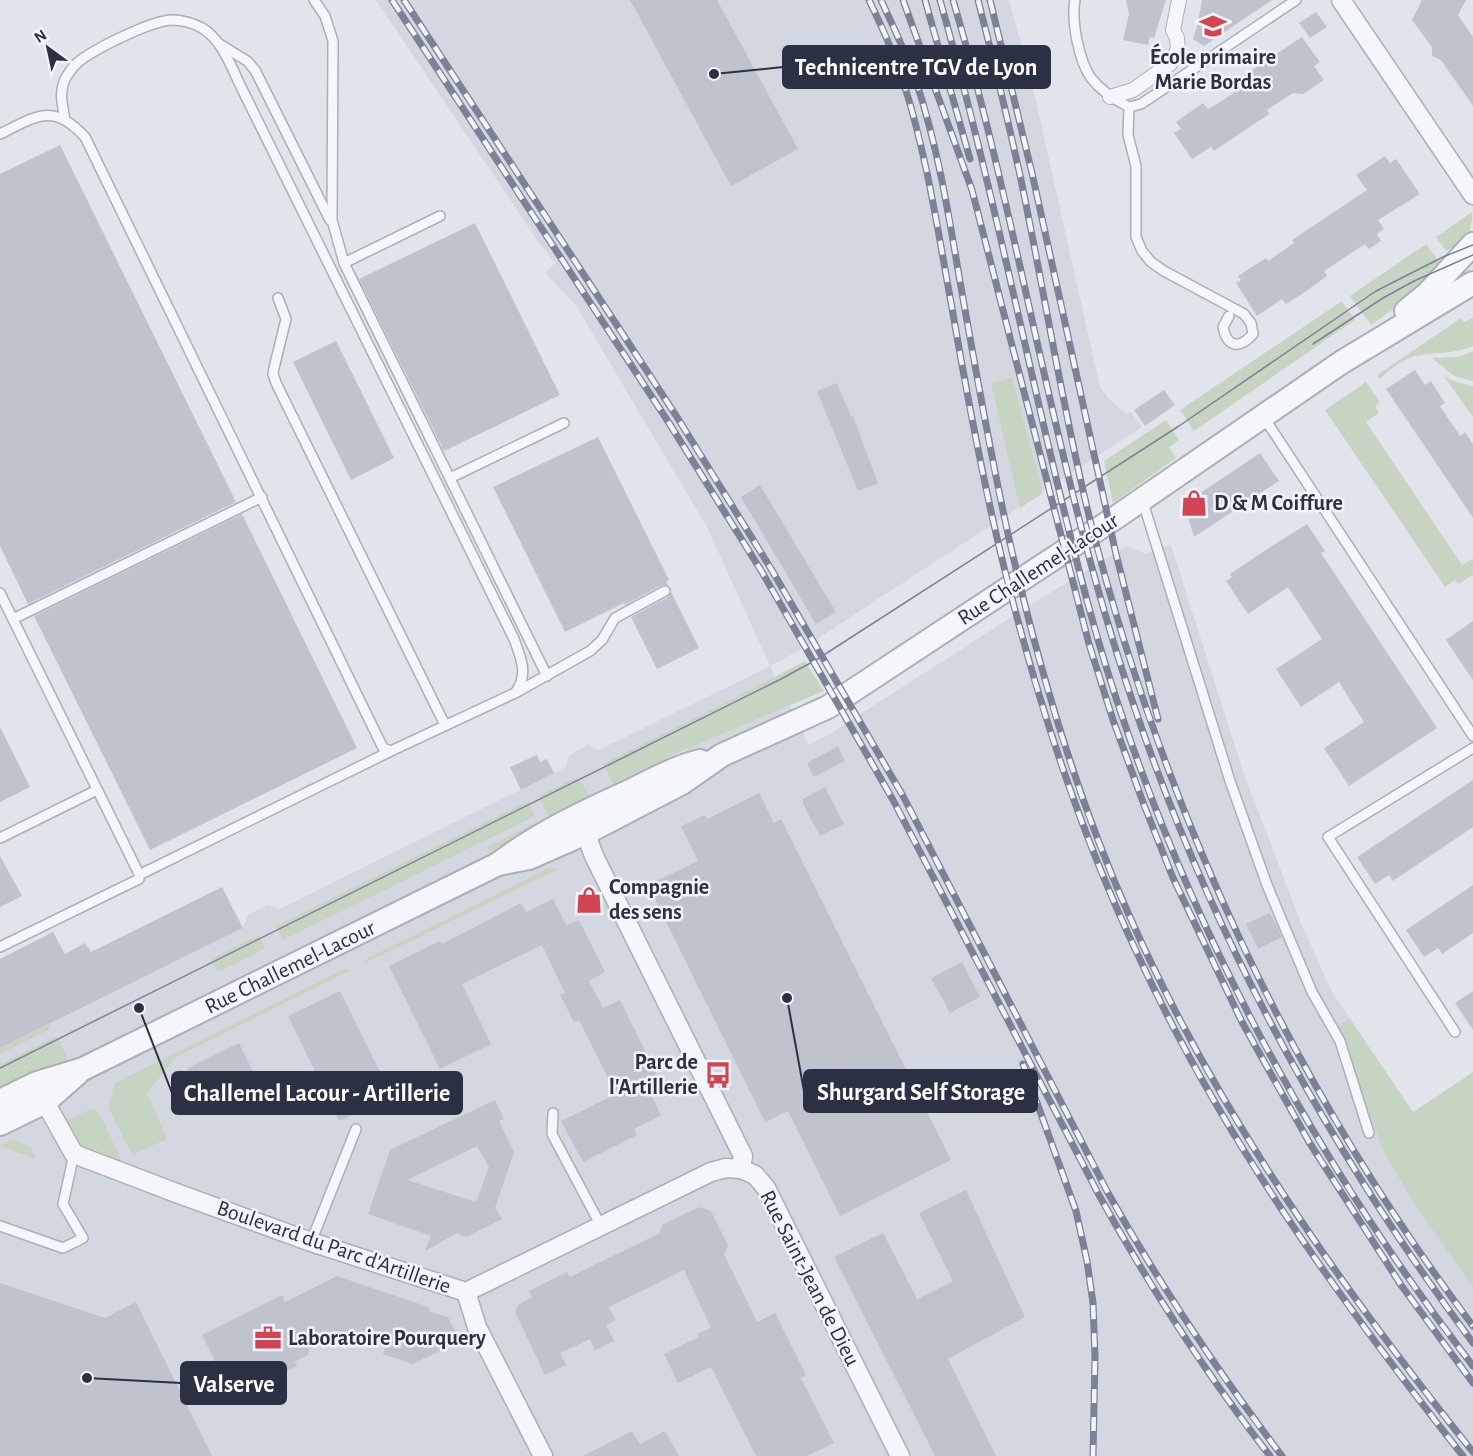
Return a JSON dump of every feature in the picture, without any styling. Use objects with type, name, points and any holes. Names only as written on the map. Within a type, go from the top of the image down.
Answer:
[{"type":"street","points":[[1110,97],[1133,90],[1170,64],[1178,49],[1177,38],[1173,30],[1179,0]]},
{"type":"street","points":[[1341,0],[1473,195]]},
{"type":"street","name":"Rue Challemel-Lacour","points":[[1342,362],[1428,293],[1473,244]]},
{"type":"street","name":"Rue Challemel-Lacour","points":[[0,1101],[37,1083],[83,1069],[498,864],[529,858],[685,765],[722,755],[828,707],[1142,500],[1342,362],[1473,283]]},
{"type":"street","name":"Rue Saint-Jean de Dieu","points":[[583,824],[594,856],[740,1149],[743,1156],[741,1169],[755,1175],[766,1188],[895,1454]]},
{"type":"street","name":"Rue Challemel-Lacour","points":[[0,1124],[45,1102],[83,1069]]},
{"type":"street","points":[[45,1102],[74,1154]]},
{"type":"street","name":"Boulevard du Parc d'Artillerie","points":[[74,1154],[311,1242],[466,1292],[711,1172],[726,1168],[741,1169]]},
{"type":"street","points":[[466,1292],[477,1327],[543,1456]]},
{"type":"lane","points":[[314,0],[325,16],[333,41],[331,131],[333,226]]},
{"type":"lane","points":[[1075,0],[1076,32],[1082,59],[1092,78],[1110,97],[1129,107],[1141,104],[1296,0]]},
{"type":"lane","points":[[65,119],[62,86],[75,65],[87,56],[150,24],[172,20],[201,28],[210,34],[244,93],[514,639],[524,675],[515,693]]},
{"type":"lane","points":[[216,42],[247,61],[255,70],[333,226],[344,263],[547,676]]},
{"type":"lane","points":[[1129,107],[1128,135],[1136,166],[1136,237],[1142,251],[1151,262],[1164,271],[1245,314],[1251,323],[1253,334],[1246,342],[1237,345],[1230,342],[1224,335],[1223,327],[1229,316]]},
{"type":"lane","points":[[0,134],[42,115],[65,119],[86,137],[380,744],[385,750],[391,751]]},
{"type":"lane","points":[[344,263],[440,216]]},
{"type":"lane","points":[[278,298],[286,319],[273,374],[276,383],[445,725]]},
{"type":"lane","points":[[1263,416],[1473,736]]},
{"type":"lane","points":[[450,478],[564,423]]},
{"type":"lane","points":[[13,619],[262,497]]},
{"type":"lane","points":[[1142,500],[1237,801],[1268,885],[1312,992],[1340,1041],[1369,1133]]},
{"type":"lane","points":[[0,947],[391,751],[547,676],[597,646],[611,622],[622,613],[665,591]]},
{"type":"lane","points":[[0,593],[140,876]]},
{"type":"lane","points":[[1455,1032],[1328,837],[1473,748]]},
{"type":"lane","points":[[0,838],[97,790]]},
{"type":"lane","points":[[553,1113],[552,1134],[601,1226]]},
{"type":"lane","points":[[311,1242],[356,1129]]},
{"type":"lane","points":[[0,1226],[63,1248],[83,1238],[63,1204],[74,1154]]},
{"type":"shaded area","points":[[376,0],[1009,0],[1033,88],[1100,387],[1110,400],[1126,414],[1131,412],[1142,427],[800,650],[770,666],[707,527],[575,304],[545,273],[555,263],[539,243]]},
{"type":"shaded area","points":[[1171,545],[1244,774],[1301,923],[1331,990],[1473,1204],[1473,1456],[0,1456],[0,1048],[243,928],[248,915],[267,905],[280,909],[566,767],[569,755],[588,745],[599,750],[770,666],[809,745],[1127,546],[1146,554]]},
{"type":"green space","points":[[1472,212],[1471,227],[1466,237],[1458,245],[1446,251],[1436,237]]},
{"type":"green space","points":[[1426,244],[1442,266],[1408,299],[1371,325],[1350,296]]},
{"type":"green space","points":[[1342,301],[1355,320],[1194,431],[1180,410]]},
{"type":"green space","points":[[1461,318],[1464,322],[1473,318],[1473,346],[1458,351],[1412,357],[1394,366],[1380,379],[1377,375]]},
{"type":"green space","points":[[1473,351],[1473,381],[1454,376],[1432,358],[1458,357]]},
{"type":"green space","points":[[1444,376],[1473,386],[1473,417]]},
{"type":"green space","points":[[1012,377],[1043,493],[1020,508],[991,383]]},
{"type":"green space","points":[[1366,382],[1380,402],[1375,406],[1379,413],[1366,422],[1462,565],[1473,559],[1473,575],[1458,584],[1455,580],[1445,587],[1325,410]]},
{"type":"green space","points":[[1166,420],[1179,440],[1169,447],[1176,458],[1113,503],[1104,461]]},
{"type":"green space","points":[[805,661],[824,691],[672,755],[613,785],[603,764]]},
{"type":"green space","points":[[578,777],[589,796],[550,818],[538,796]]},
{"type":"green space","points":[[528,801],[535,816],[283,940],[276,926]]},
{"type":"green space","points":[[537,822],[538,824],[490,852],[487,847]]},
{"type":"green space","points":[[551,867],[557,870],[365,963],[366,959]]},
{"type":"green space","points":[[259,935],[265,949],[218,972],[211,959]]},
{"type":"green space","points":[[345,969],[349,971],[176,1057],[147,1093],[167,1139],[132,1155],[108,1107],[115,1083]]},
{"type":"green space","points":[[1350,1019],[1413,1112],[1473,1072],[1473,1287],[1413,1202],[1385,1154],[1361,1094],[1343,1035],[1337,1026]]},
{"type":"green space","points":[[50,1024],[48,1030],[0,1054],[0,1048]]},
{"type":"green space","points":[[57,1036],[68,1060],[0,1088],[0,1064]]},
{"type":"green space","points":[[91,1109],[98,1111],[125,1167],[79,1147],[67,1120]]},
{"type":"green space","points":[[13,1140],[31,1147],[36,1159],[0,1146]]},
{"type":"building","points":[[630,0],[717,0],[798,149],[731,186]]},
{"type":"building","points":[[1126,0],[1166,0],[1154,38],[1150,37],[1148,45],[1123,40],[1129,14]]},
{"type":"building","name":"École primaire Marie Bordas","points":[[1202,0],[1272,0],[1204,46],[1193,39]]},
{"type":"building","points":[[1422,0],[1466,0],[1458,15],[1473,37],[1473,106],[1441,60],[1432,56],[1432,47],[1412,20]]},
{"type":"building","points":[[1316,12],[1327,27],[1310,38],[1299,23]]},
{"type":"building","points":[[1302,37],[1320,62],[1314,66],[1324,80],[1303,94],[1293,93],[1267,110],[1269,114],[1214,151],[1211,147],[1192,159],[1174,133],[1181,129],[1176,122],[1203,103],[1208,109],[1235,92],[1230,85]]},
{"type":"building","points":[[60,145],[236,502],[28,604],[0,546],[0,174]]},
{"type":"building","points":[[1385,156],[1390,163],[1396,159],[1420,194],[1378,220],[1384,229],[1377,234],[1381,241],[1369,249],[1365,244],[1324,271],[1327,276],[1302,294],[1286,304],[1282,299],[1257,316],[1236,283],[1241,280],[1238,276],[1266,258],[1268,261],[1294,243],[1292,240],[1367,190],[1356,175]]},
{"type":"building","points":[[475,223],[560,395],[444,451],[359,279]]},
{"type":"building","points":[[336,341],[394,458],[351,480],[293,362]]},
{"type":"building","points":[[1415,370],[1425,385],[1431,381],[1445,403],[1440,406],[1460,436],[1465,432],[1473,444],[1473,518],[1386,389]]},
{"type":"building","points":[[837,383],[853,416],[878,483],[858,491],[817,391]]},
{"type":"building","points":[[1164,390],[1175,405],[1145,426],[1134,410]]},
{"type":"building","points":[[598,437],[669,580],[666,582],[668,585],[662,585],[625,605],[624,603],[565,632],[493,487]]},
{"type":"building","points":[[1260,453],[1279,481],[1194,537],[1184,504]]},
{"type":"building","points":[[760,485],[836,612],[816,624],[741,497]]},
{"type":"building","points":[[242,514],[357,748],[150,850],[34,616]]},
{"type":"building","points":[[1307,524],[1325,551],[1321,553],[1437,728],[1349,786],[1324,748],[1364,722],[1339,682],[1301,707],[1276,669],[1322,639],[1288,587],[1248,614],[1226,581],[1232,577],[1230,574]]},
{"type":"building","points":[[671,592],[699,648],[657,669],[631,617],[668,597]]},
{"type":"building","points":[[1473,621],[1473,680],[1446,640]]},
{"type":"building","points":[[0,727],[30,787],[0,802]]},
{"type":"building","points":[[838,746],[845,761],[814,777],[807,763]]},
{"type":"building","points":[[537,755],[540,762],[547,759],[554,773],[521,790],[510,767]]},
{"type":"building","points":[[1473,780],[1473,827],[1393,881],[1389,875],[1375,884],[1357,857]]},
{"type":"building","points":[[825,787],[844,824],[820,836],[803,804],[803,799]]},
{"type":"building","points":[[759,793],[774,823],[781,819],[951,1160],[840,1216],[788,1111],[765,1122],[648,885],[698,861],[681,826],[705,815],[707,819]]},
{"type":"building","points":[[0,856],[22,896],[0,907]]},
{"type":"building","points":[[1473,885],[1473,933],[1442,954],[1438,948],[1424,957],[1406,930]]},
{"type":"building","points":[[222,887],[243,928],[0,1048],[0,959],[53,932],[65,954],[85,943],[91,952]]},
{"type":"building","points":[[553,899],[566,925],[579,920],[605,972],[589,981],[603,1008],[620,1000],[660,1081],[648,1088],[661,1115],[634,1129],[637,1135],[583,1162],[561,1121],[616,1094],[579,1020],[574,1022],[560,995],[565,993],[542,945],[462,984],[491,1044],[440,1069],[389,966],[440,941],[442,944],[521,903],[526,912]]},
{"type":"building","points":[[1270,913],[1282,937],[1258,949],[1246,924]]},
{"type":"building","points":[[962,962],[980,997],[950,1013],[931,978]]},
{"type":"building","points":[[340,991],[392,1096],[339,1121],[288,1016]]},
{"type":"building","points":[[1473,991],[1473,1030],[1455,1003]]},
{"type":"building","points":[[239,1043],[262,1089],[211,1115],[187,1069]]},
{"type":"building","points":[[495,1100],[504,1119],[499,1121],[514,1152],[495,1208],[502,1219],[466,1237],[457,1233],[425,1251],[431,1236],[368,1214],[390,1150]],"holes":[[[477,1146],[489,1167],[476,1202],[407,1180]]]},
{"type":"building","points":[[966,1190],[1025,1317],[948,1359],[996,1456],[935,1456],[834,1257],[883,1233],[917,1299],[953,1281],[919,1213]]},
{"type":"building","points":[[699,1207],[711,1211],[728,1245],[724,1254],[757,1322],[775,1313],[806,1375],[801,1378],[834,1443],[807,1456],[756,1456],[711,1367],[678,1383],[664,1354],[699,1337],[697,1334],[711,1328],[684,1270],[609,1307],[616,1320],[606,1325],[614,1341],[595,1350],[590,1339],[560,1353],[566,1365],[545,1375],[515,1312],[518,1305],[532,1297],[529,1291],[567,1272],[570,1277],[660,1233],[662,1225]]},
{"type":"building","name":"Laboratoire Pourquery","points":[[337,1276],[428,1307],[431,1312],[448,1317],[460,1341],[413,1364],[383,1354],[385,1347],[344,1332],[309,1349],[308,1355],[295,1361],[297,1366],[233,1398],[202,1335],[282,1295],[285,1302]]},
{"type":"building","points":[[0,1283],[105,1318],[136,1302],[212,1456],[0,1456]]},
{"type":"building","points":[[632,1431],[640,1444],[665,1431],[679,1456],[583,1456]]},
{"type":"tram line","points":[[0,1068],[816,660],[1179,426],[1376,291],[1443,257],[1473,245]]},
{"type":"tram line","points":[[1313,344],[1383,298],[1414,281],[1473,255]]},
{"type":"railway","points":[[392,0],[669,423],[762,572],[893,800],[1119,1231],[1201,1362],[1270,1456]]},
{"type":"railway","points":[[404,0],[677,417],[770,567],[903,796],[1108,1193],[1190,1328],[1282,1456]]},
{"type":"railway","points":[[869,0],[888,40],[919,137],[982,471],[1017,617],[1045,715],[1096,860],[1170,1021],[1244,1151],[1328,1276],[1463,1456]]},
{"type":"railway","points":[[881,0],[916,81],[936,153],[996,476],[1033,638],[1076,778],[1110,870],[1163,988],[1241,1127],[1284,1195],[1375,1326],[1473,1452]]},
{"type":"railway","points":[[903,0],[972,190],[1089,644],[1113,720],[1173,878],[1242,1022],[1309,1142],[1401,1285],[1473,1383]]},
{"type":"railway","points":[[925,0],[970,159]]},
{"type":"railway","points":[[940,0],[982,159],[1084,589],[1130,740],[1167,836],[1207,930],[1253,1022],[1302,1111],[1355,1199],[1412,1284],[1473,1366]]},
{"type":"railway","points":[[953,0],[994,154],[1065,464],[1085,541],[1137,715],[1173,811],[1213,905],[1257,996],[1305,1086],[1357,1174],[1413,1259],[1473,1343]]},
{"type":"railway","points":[[978,0],[1020,175],[1090,520],[1120,628],[1156,735],[1196,840],[1241,942],[1292,1042],[1347,1140],[1408,1234],[1473,1326]]},
{"type":"railway","points":[[990,0],[1032,173],[1116,554],[1158,719]]},
{"type":"railway","points":[[1023,1064],[1076,1211],[1087,1261],[1093,1303],[1095,1357],[1093,1456]]},
{"type":"place","name":"École primaire Marie Bordas","points":[[1213,26]]},
{"type":"place","name":"Technicentre TGV de Lyon","points":[[714,74]]},
{"type":"place","name":"D & M Coiffure","points":[[1194,503]]},
{"type":"place","name":"Compagnie des sens","points":[[589,900]]},
{"type":"place","name":"Shurgard Self Storage","points":[[787,998]]},
{"type":"place","name":"Challemel Lacour - Artillerie","points":[[139,1008]]},
{"type":"place","name":"Parc de l'Artillerie","points":[[718,1075]]},
{"type":"place","name":"Laboratoire Pourquery","points":[[268,1338]]},
{"type":"place","name":"Valserve","points":[[87,1378]]}]
